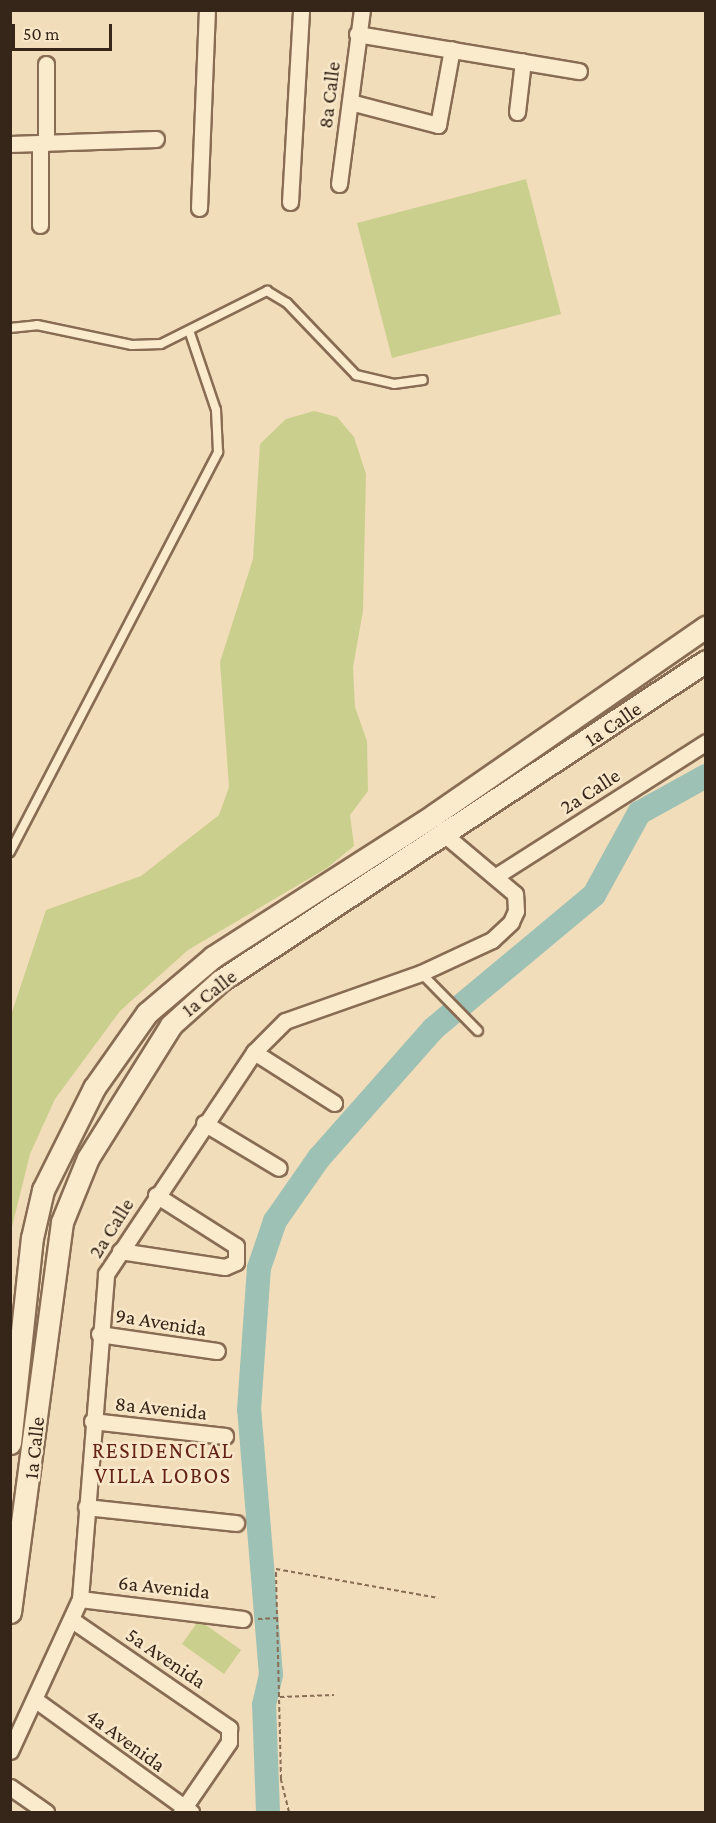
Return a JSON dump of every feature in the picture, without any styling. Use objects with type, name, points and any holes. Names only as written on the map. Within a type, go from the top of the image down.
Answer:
[{"type":"main road","name":"1a Calle","points":[[10,1443],[32,1238],[43,1190],[94,1088],[147,1013],[213,957],[434,815],[705,627]]},
{"type":"main road","name":"1a Calle","points":[[10,1612],[57,1245],[68,1201],[88,1158],[182,1011],[705,662]]},
{"type":"street","points":[[199,208],[207,10]]},
{"type":"street","points":[[290,201],[301,10]]},
{"type":"street","name":"8a Calle","points":[[339,184],[357,34],[362,10]]},
{"type":"street","points":[[357,34],[579,71]]},
{"type":"street","points":[[350,102],[438,125],[452,49]]},
{"type":"street","points":[[517,112],[523,61]]},
{"type":"street","points":[[40,225],[46,64]]},
{"type":"street","points":[[10,144],[156,139]]},
{"type":"street","name":"2a Calle","points":[[10,1751],[37,1701],[80,1599],[92,1421],[106,1274],[204,1123],[254,1052],[285,1021],[421,974],[492,940],[511,922],[517,905],[515,894],[496,876],[705,742]]},
{"type":"street","points":[[446,835],[496,876]]},
{"type":"street","points":[[254,1052],[334,1103]]},
{"type":"street","points":[[204,1123],[279,1168]]},
{"type":"street","points":[[120,1251],[225,1267],[237,1260],[236,1245],[156,1195]]},
{"type":"street","name":"9a Avenida","points":[[99,1334],[216,1351]]},
{"type":"street","name":"8a Avenida","points":[[92,1421],[225,1436]]},
{"type":"street","points":[[86,1508],[236,1523]]},
{"type":"street","name":"6a Avenida","points":[[80,1599],[248,1619]]},
{"type":"street","name":"5a Avenida","points":[[72,1620],[227,1725],[231,1735],[186,1811]]},
{"type":"street","name":"4a Avenida","points":[[37,1701],[186,1811]]},
{"type":"street","points":[[10,1787],[46,1812]]},
{"type":"lane","points":[[10,328],[77,330],[132,345],[161,344],[190,333],[267,291],[287,303],[356,375],[394,384],[423,380]]},
{"type":"lane","points":[[10,852],[219,452],[216,410],[190,333]]},
{"type":"lane","points":[[421,974],[478,1031]]},
{"type":"path","points":[[290,1812],[281,1779],[279,1618],[276,1569],[282,1567],[345,1586],[438,1598]]},
{"type":"path","points":[[248,1619],[279,1618]]},
{"type":"path","points":[[280,1697],[333,1695]]},
{"type":"green space","points":[[526,179],[561,314],[392,358],[357,223]]},
{"type":"green space","points":[[314,411],[337,417],[354,437],[366,474],[363,611],[353,667],[355,707],[367,741],[368,791],[350,815],[354,846],[327,868],[188,950],[120,1011],[55,1099],[30,1154],[11,1231],[11,1015],[46,910],[141,876],[219,815],[229,787],[220,662],[253,559],[260,444],[286,419]]},
{"type":"green space","points":[[199,1620],[241,1650],[224,1674],[182,1644]]},
{"type":"waterway","points":[[268,1812],[264,1705],[271,1675],[249,1410],[259,1268],[275,1221],[319,1158],[433,1029],[594,895],[639,813],[706,776]]},
{"type":"district","name":"RESIDENCIAL VILLA LOBOS","points":[[163,1462]]}]
